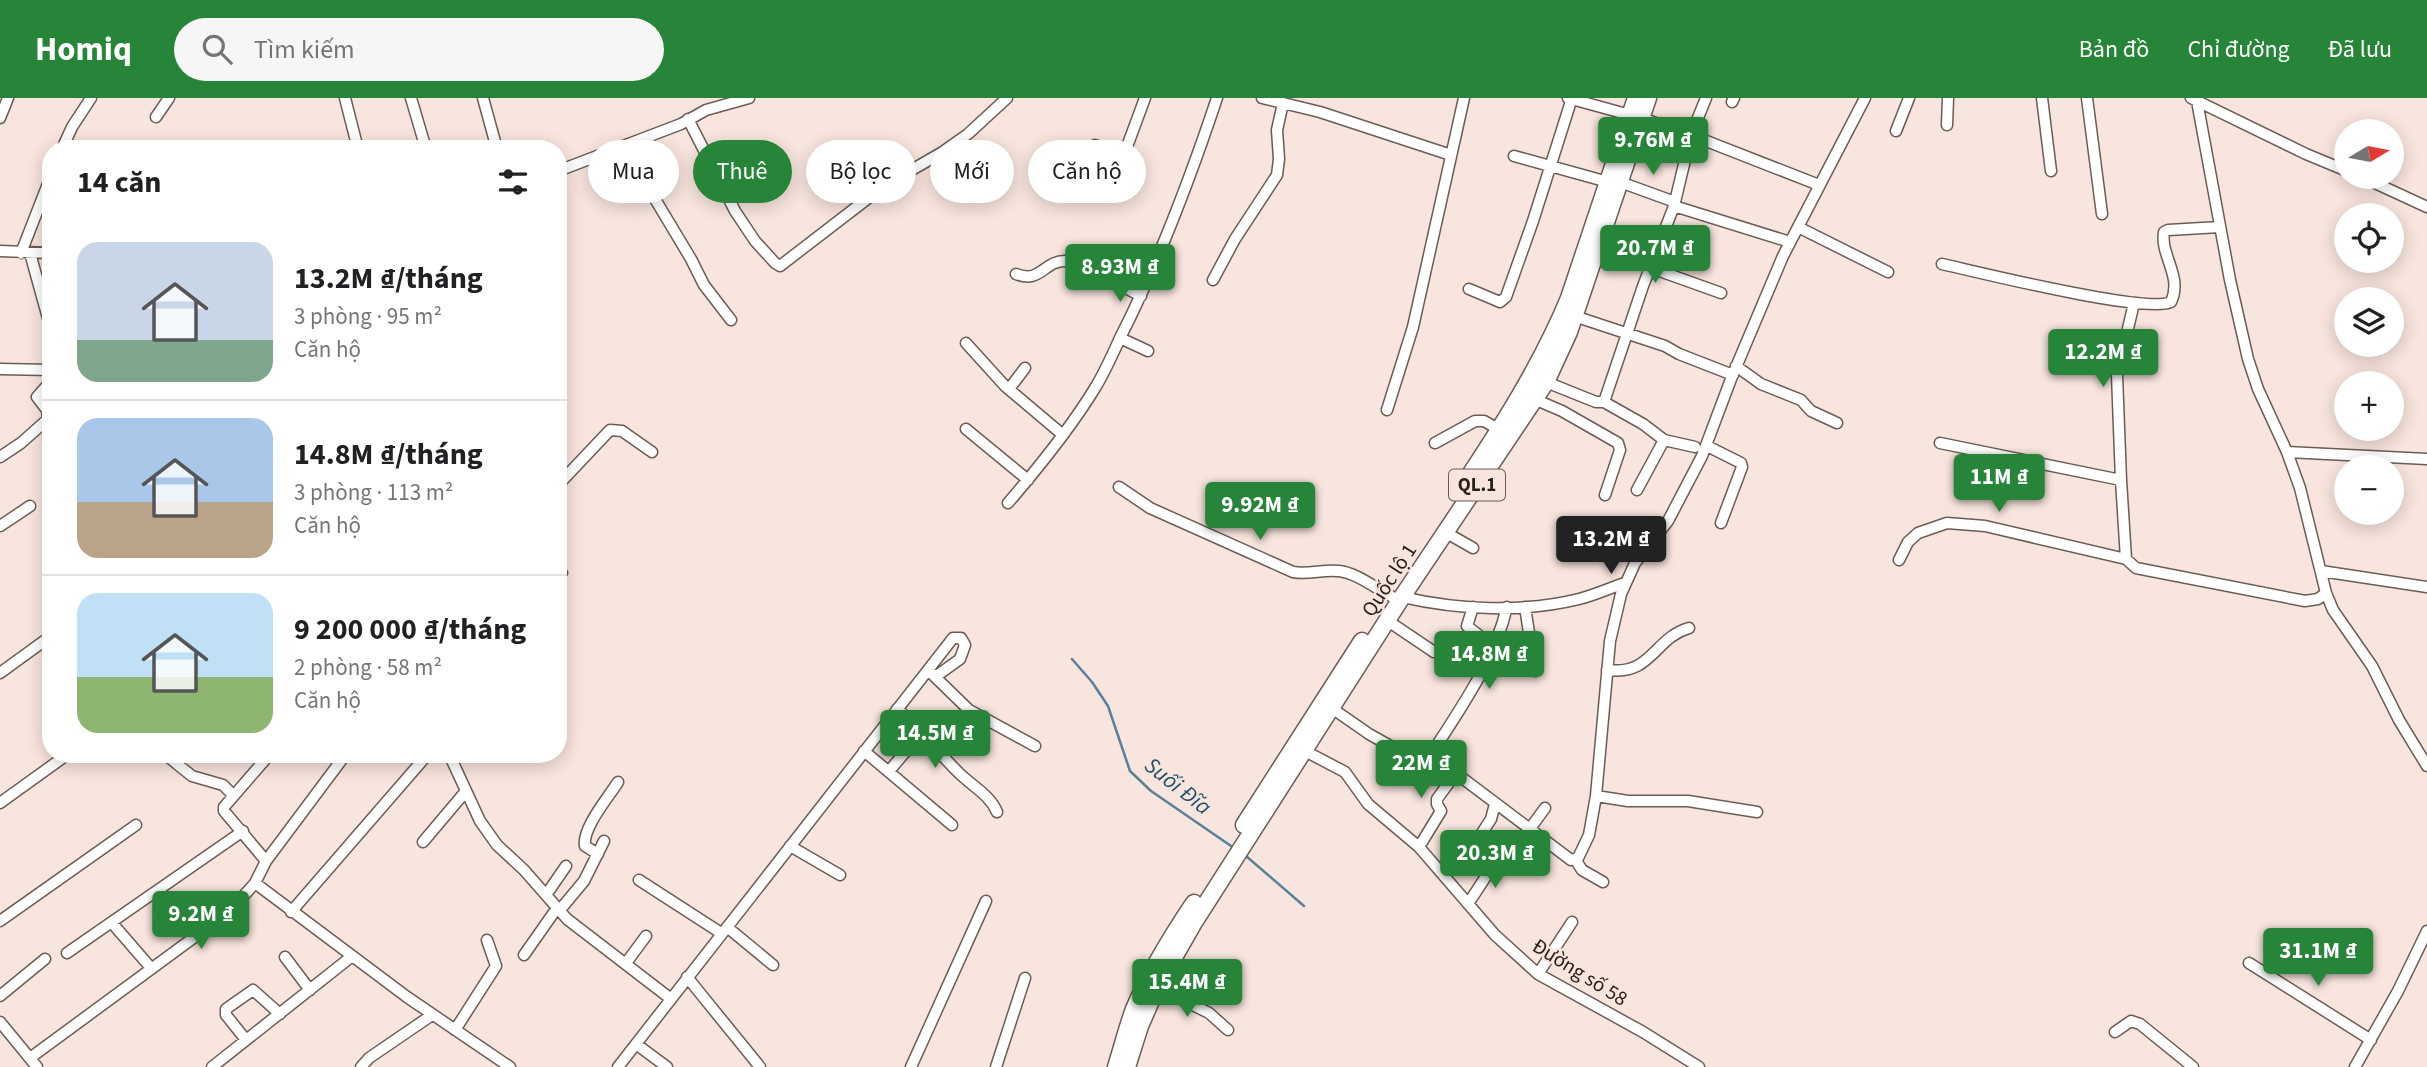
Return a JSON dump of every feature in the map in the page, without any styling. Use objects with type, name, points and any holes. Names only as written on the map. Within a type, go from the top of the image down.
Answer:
[{"type":"highway","name":"Quốc lộ 1","points":[[1127,1067],[1140,1026],[1157,987],[1241,839],[1397,597],[1500,430],[1559,324],[1614,182],[1635,117],[1636,98]]},
{"type":"highway","name":"Quốc lộ 1","points":[[1635,117],[1648,98]]},
{"type":"highway","name":"Quốc lộ 1","points":[[1241,839],[1333,709],[1388,621],[1397,597],[1445,532],[1546,382],[1598,249],[1614,182]]},
{"type":"highway","name":"Quốc lộ 1","points":[[1116,1067],[1134,1010],[1159,956],[1230,858]]},
{"type":"street","points":[[0,118],[8,98]]},
{"type":"street","points":[[66,140],[91,98]]},
{"type":"street","points":[[156,117],[169,98]]},
{"type":"street","points":[[345,98],[357,140]]},
{"type":"street","points":[[411,98],[423,140]]},
{"type":"street","points":[[483,98],[495,140]]},
{"type":"street","points":[[638,140],[706,110],[749,98]]},
{"type":"street","points":[[688,119],[745,227],[780,266],[884,186],[968,134],[1007,98]]},
{"type":"street","points":[[1129,140],[1145,98]]},
{"type":"street","points":[[1008,503],[1063,435],[1096,387],[1141,296],[1193,172],[1217,98]]},
{"type":"street","points":[[1262,98],[1320,113],[1451,155]]},
{"type":"street","points":[[1387,410],[1407,354],[1465,98]]},
{"type":"street","points":[[1469,289],[1500,302],[1506,298],[1571,98],[1691,135],[1819,185]]},
{"type":"street","points":[[1604,402],[1674,204],[1691,135],[1706,98]]},
{"type":"street","points":[[1430,757],[1456,773],[1571,860],[1578,858],[1589,835],[1596,796],[1614,614],[1625,583],[1645,547],[1668,521],[1707,446],[1735,370],[1790,242],[1866,98]]},
{"type":"street","points":[[1896,131],[1909,98]]},
{"type":"street","points":[[1947,125],[1948,98]]},
{"type":"street","points":[[2042,98],[2051,171]]},
{"type":"street","points":[[2087,98],[2102,214]]},
{"type":"street","points":[[2194,100],[2334,166]]},
{"type":"street","points":[[2194,100],[2248,359],[2258,389],[2287,452],[2307,510],[2326,593],[2333,610],[2372,667],[2399,720],[2427,766]]},
{"type":"street","points":[[1213,280],[1235,239],[1277,175],[1277,130],[1283,103]]},
{"type":"street","points":[[1514,156],[1614,182],[1790,242]]},
{"type":"street","points":[[567,168],[588,159]]},
{"type":"street","points":[[2388,189],[2427,207]]},
{"type":"street","points":[[42,203],[25,253],[42,303]]},
{"type":"street","points":[[657,203],[708,292],[731,320]]},
{"type":"street","points":[[1798,227],[1888,272]]},
{"type":"street","points":[[1942,264],[2134,303],[2166,304],[2171,302],[2174,295],[2172,264],[2163,239],[2164,232],[2220,227]]},
{"type":"street","points":[[1598,249],[1721,293]]},
{"type":"street","points":[[0,251],[42,253]]},
{"type":"street","points":[[1016,274],[1024,277],[1035,276],[1058,261],[1072,262],[1141,296]]},
{"type":"street","points":[[2126,559],[2117,375],[2134,303]]},
{"type":"street","points":[[1574,316],[1665,346],[1679,354],[1735,370],[1801,400],[1811,411],[1837,423]]},
{"type":"street","points":[[1120,338],[1148,351]]},
{"type":"street","points":[[966,343],[1009,389],[1063,435]]},
{"type":"street","points":[[1009,389],[1025,368]]},
{"type":"street","points":[[0,369],[42,370]]},
{"type":"street","points":[[1546,382],[1604,402],[1643,424],[1664,440],[1695,447]]},
{"type":"street","points":[[1534,399],[1562,411],[1618,443],[1620,450],[1605,495]]},
{"type":"street","points":[[1435,443],[1456,429],[1475,421],[1484,421],[1500,430]]},
{"type":"street","points":[[0,457],[42,426]]},
{"type":"street","points":[[966,429],[1028,480]]},
{"type":"street","points":[[567,475],[610,430],[622,431],[652,452]]},
{"type":"street","points":[[1637,490],[1664,440]]},
{"type":"street","points":[[1940,443],[2121,480]]},
{"type":"street","points":[[1707,446],[1741,463],[1742,467],[1721,523]]},
{"type":"street","points":[[2287,452],[2427,459]]},
{"type":"street","points":[[1119,487],[1150,508],[1293,572],[1307,575],[1332,571],[1347,573],[1397,597],[1438,605],[1525,607],[1579,599],[1625,583]]},
{"type":"street","points":[[0,526],[30,506]]},
{"type":"street","points":[[1899,560],[1908,542],[1918,533],[1947,523],[1985,526],[2126,559],[2136,568],[2305,601],[2318,599],[2326,593]]},
{"type":"street","points":[[1445,532],[1474,548]]},
{"type":"street","points":[[2321,571],[2427,587]]},
{"type":"street","points":[[1473,607],[1467,626],[1481,637]]},
{"type":"street","points":[[1333,709],[1369,734],[1417,761],[1426,760],[1482,672],[1499,636],[1507,607]]},
{"type":"street","points":[[1525,607],[1535,671]]},
{"type":"street","points":[[1388,621],[1434,652]]},
{"type":"street","points":[[1607,670],[1632,670],[1658,652],[1667,640],[1689,628]]},
{"type":"street","points":[[0,673],[42,643]]},
{"type":"street","points":[[618,1067],[897,709],[931,673],[970,710],[1035,746]]},
{"type":"street","points":[[897,709],[917,726],[956,771],[992,802],[997,812]]},
{"type":"street","points":[[890,770],[911,745]]},
{"type":"street","points":[[864,751],[890,770],[952,825]]},
{"type":"street","name":"Đường số 58","points":[[1305,751],[1345,772],[1368,804],[1419,846],[1502,942],[1538,974],[1643,1032],[1699,1067]]},
{"type":"street","points":[[0,803],[56,763]]},
{"type":"street","points":[[262,763],[233,795],[224,811],[266,861]]},
{"type":"street","points":[[30,1058],[230,911],[255,883],[266,861],[339,763]]},
{"type":"street","points":[[291,912],[420,763]]},
{"type":"street","points":[[453,763],[489,836],[558,910],[671,999]]},
{"type":"street","points":[[177,764],[192,776],[223,785],[233,795]]},
{"type":"street","points":[[1419,846],[1441,811],[1437,799],[1456,773]]},
{"type":"street","points":[[598,854],[585,846],[584,839],[618,782]]},
{"type":"street","points":[[423,842],[466,791]]},
{"type":"street","points":[[1596,796],[1628,801],[1688,801],[1757,812]]},
{"type":"street","points":[[1469,853],[1491,820],[1495,804]]},
{"type":"street","points":[[1529,830],[1545,808]]},
{"type":"street","points":[[0,920],[136,825]]},
{"type":"street","points":[[67,953],[243,831]]},
{"type":"street","points":[[524,955],[584,881],[604,841]]},
{"type":"street","points":[[790,846],[840,875]]},
{"type":"street","points":[[1575,859],[1582,870],[1602,882]]},
{"type":"street","points":[[1468,904],[1496,861]]},
{"type":"street","points":[[545,895],[566,866]]},
{"type":"street","points":[[639,880],[724,930],[773,965]]},
{"type":"street","points":[[255,883],[351,957],[510,1067]]},
{"type":"street","points":[[911,1067],[986,901]]},
{"type":"street","points":[[1538,974],[1572,922]]},
{"type":"street","points":[[111,923],[151,968]]},
{"type":"street","points":[[2355,1067],[2427,931]]},
{"type":"street","points":[[626,964],[646,936]]},
{"type":"street","points":[[455,1030],[496,966],[487,940]]},
{"type":"street","points":[[285,957],[310,990]]},
{"type":"street","points":[[212,1067],[351,957]]},
{"type":"street","points":[[0,996],[45,959]]},
{"type":"street","points":[[2249,963],[2371,1040]]},
{"type":"street","points":[[687,977],[760,1067]]},
{"type":"street","points":[[996,1067],[1025,978]]},
{"type":"street","points":[[1157,987],[1209,1013],[1228,1030]]},
{"type":"street","points":[[246,1040],[226,1015],[226,1009],[253,990],[279,1014]]},
{"type":"street","points":[[361,1067],[369,1058],[432,1015]]},
{"type":"street","points":[[2115,1032],[2131,1021],[2140,1024],[2193,1067]]},
{"type":"street","points":[[0,1022],[37,1067]]},
{"type":"street","points":[[636,1044],[667,1067]]},
{"type":"waterway","name":"Suối Đĩa","points":[[1072,659],[1108,706],[1130,771],[1151,791],[1234,848]]},
{"type":"waterway","name":"Suối Đĩa","points":[[1246,856],[1304,906]]}]
